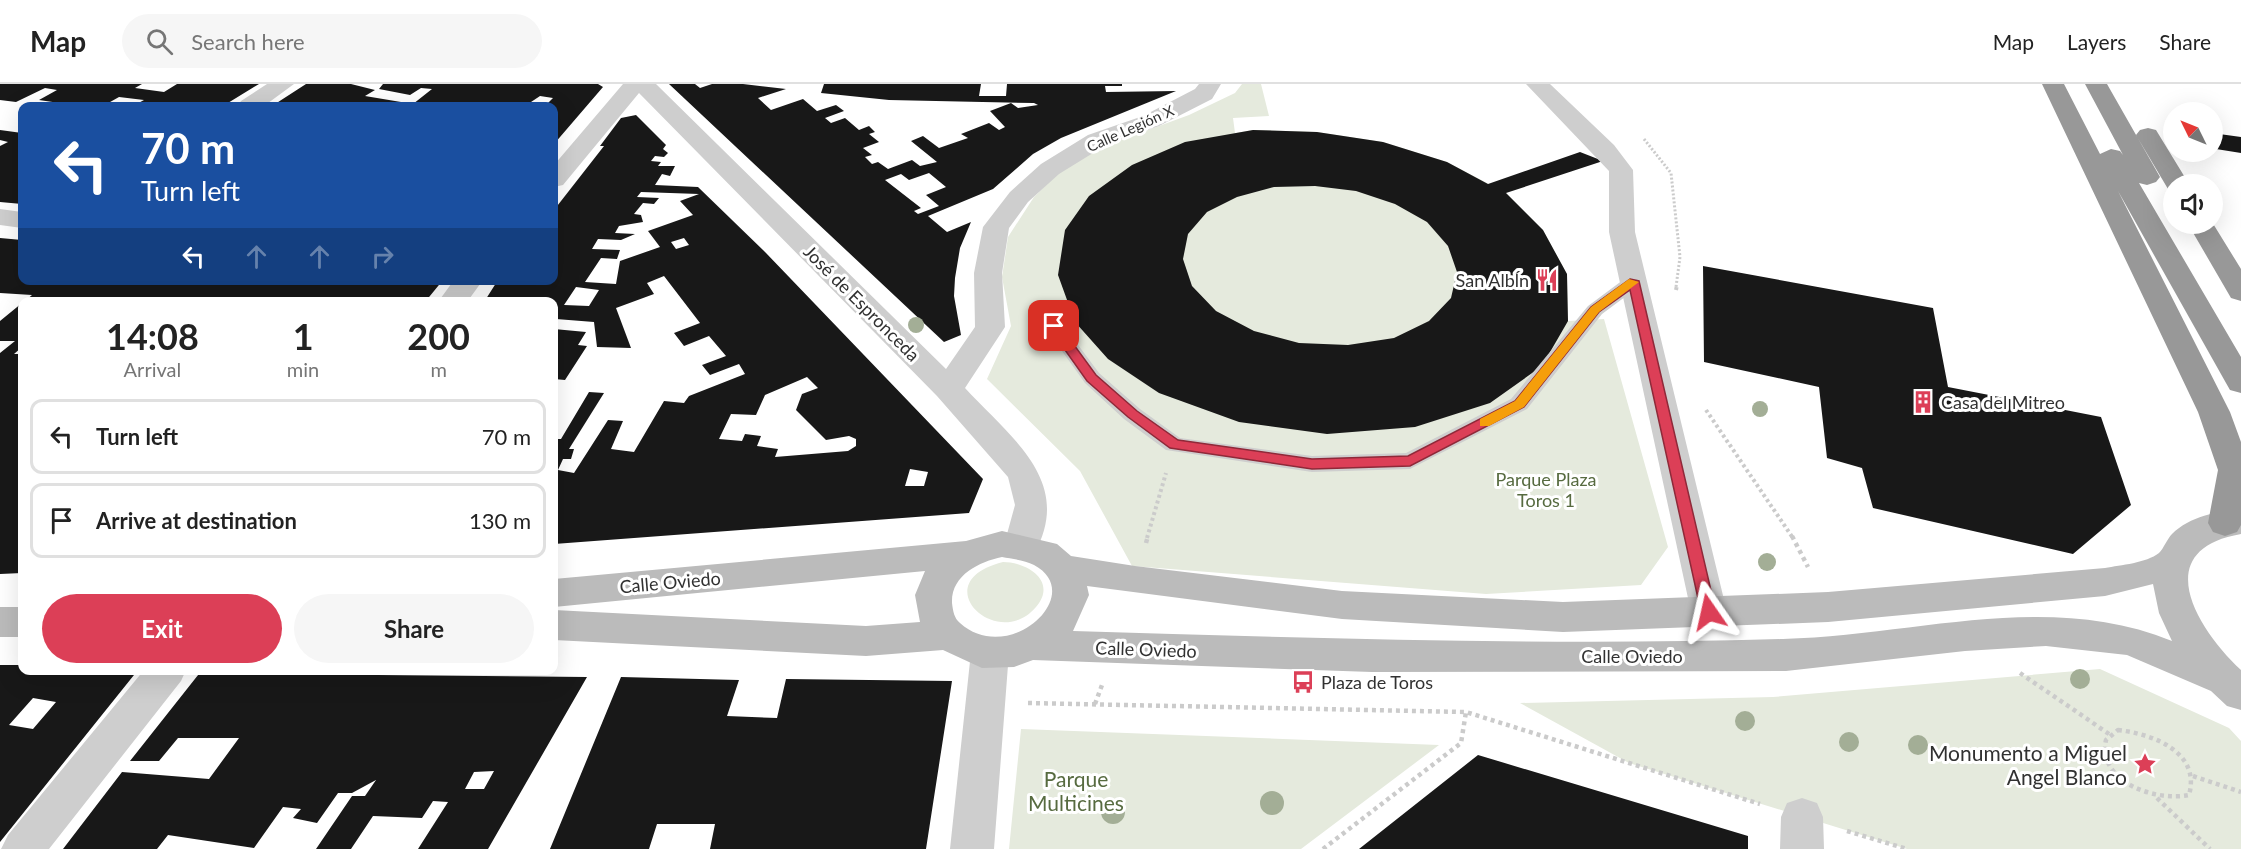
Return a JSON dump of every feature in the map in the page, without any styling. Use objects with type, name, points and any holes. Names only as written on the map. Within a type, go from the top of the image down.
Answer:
[{"type":"highway","points":[[2053,84],[2214,412],[2235,470],[2233,522]]},
{"type":"highway","points":[[2069,84],[2241,383]]},
{"type":"highway","points":[[2096,84],[2241,347]]},
{"type":"highway","points":[[2118,84],[2171,174]]},
{"type":"highway","points":[[2207,234],[2237,280]]},
{"type":"main road","points":[[2232,686],[2188,636],[2170,596],[2170,563],[2181,545],[2199,531],[2233,522]]},
{"type":"main road","points":[[1002,544],[1022,545],[1052,557],[1062,568],[1070,583],[1071,601],[1068,610],[1051,634],[1032,645],[1011,651],[990,652],[966,646],[948,635],[936,619],[933,601],[937,583],[948,567],[966,554],[1002,544]]},
{"type":"main road","name":"Calle Oviedo","points":[[558,593],[966,554]]},
{"type":"main road","points":[[1062,568],[1136,580],[1342,605],[1563,617],[1828,607],[2105,582],[2139,575],[2170,563]]},
{"type":"main road","points":[[0,622],[18,622]]},
{"type":"main road","points":[[558,625],[866,641],[948,635]]},
{"type":"main road","name":"Calle Oviedo","points":[[1032,645],[1372,656],[1786,655],[1965,636],[2046,631],[2090,634],[2132,641],[2232,686]]},
{"type":"street","points":[[255,102],[283,84]]},
{"type":"street","points":[[558,175],[635,84]]},
{"type":"street","name":"José de Espronceda","points":[[643,84],[948,389],[1024,473],[1032,505],[1022,545]]},
{"type":"street","name":"Calle Legión X","points":[[948,389],[990,327],[988,273],[996,227],[1019,197],[1050,169],[1097,140],[1151,121],[1204,94],[1210,84]]},
{"type":"street","points":[[1537,84],[1605,150],[1621,170],[1622,232],[1709,612]]},
{"type":"street","points":[[0,217],[18,219]]},
{"type":"street","points":[[456,297],[465,285]]},
{"type":"street","points":[[972,849],[990,652]]},
{"type":"street","points":[[23,849],[163,675]]},
{"type":"lane","points":[[1054,326],[1092,378],[1132,414],[1174,445],[1312,464],[1410,461],[1519,404],[1595,310],[1634,281]]},
{"type":"path","points":[[1639,134],[1656,151],[1671,173],[1680,257],[1675,296]]},
{"type":"path","points":[[1702,405],[1790,533],[1828,607]]},
{"type":"path","points":[[1144,551],[1174,445]]},
{"type":"path","points":[[1965,636],[2109,734]]},
{"type":"path","points":[[984,702],[1466,712],[1802,833],[1907,849]]},
{"type":"path","points":[[1323,849],[1461,743],[1466,712]]},
{"type":"path","points":[[2156,798],[2171,800],[2189,795],[2193,787],[2193,776],[2187,764],[2164,743],[2132,731],[2118,730],[2109,734],[2103,744],[2103,754],[2109,766],[2124,782],[2156,798],[2210,849]]},
{"type":"path","points":[[2193,776],[2241,792]]},
{"type":"green space","name":"Parque Plaza Toros 1","points":[[1242,84],[1261,84],[1269,116],[1233,118],[1235,133],[1253,130],[1317,132],[1383,142],[1447,162],[1506,193],[1543,230],[1567,274],[1568,321],[1604,319],[1668,547],[1641,585],[1486,594],[1132,566],[1080,471],[987,379],[1011,326],[1002,277],[1008,237],[1034,197],[1061,170],[1099,148],[1189,115],[1235,93]]},
{"type":"green space","points":[[1003,562],[1030,569],[1042,581],[1044,589],[1042,598],[1036,607],[1020,619],[1003,622],[987,618],[975,609],[968,597],[969,584],[980,572]]},
{"type":"green space","points":[[2100,669],[2229,728],[2241,741],[2241,849],[1907,849],[1629,763],[1520,703],[1773,697]]},
{"type":"green space","name":"Parque Multicines","points":[[1021,729],[1439,745],[1301,849],[1009,849]]},
{"type":"building","points":[[0,84],[142,84],[135,88],[164,92],[177,84],[259,84],[230,102],[140,102],[144,100],[119,97],[110,102],[39,100],[57,90],[45,88],[16,102],[0,100]]},
{"type":"building","points":[[306,84],[351,84],[375,90],[365,96],[401,102],[278,102]]},
{"type":"building","points":[[383,84],[598,84],[603,87],[558,139],[558,102],[549,102],[553,98],[540,96],[531,102],[416,102],[432,89],[421,88],[410,95],[379,89]]},
{"type":"building","points":[[669,84],[695,84],[700,88],[712,84],[743,84],[786,89],[758,98],[771,110],[803,99],[817,111],[836,105],[844,111],[825,118],[831,123],[845,118],[859,130],[869,126],[875,132],[869,134],[879,142],[863,148],[872,155],[865,157],[872,164],[878,162],[888,169],[912,160],[920,166],[937,162],[911,141],[923,136],[939,148],[968,138],[961,134],[989,123],[999,130],[1005,127],[990,111],[1011,103],[1018,108],[1038,105],[1034,103],[889,100],[821,93],[824,84],[981,84],[979,96],[1006,96],[1007,84],[1122,84],[1122,86],[1105,86],[1106,92],[1176,91],[1061,138],[1033,154],[993,189],[928,216],[947,232],[971,222],[960,248],[955,278],[954,296],[961,335],[944,342]],"holes":[[[929,173],[946,187],[926,195],[939,206],[918,214],[914,211],[921,208],[885,180],[901,174],[909,180]]]},
{"type":"building","points":[[636,115],[666,145],[663,149],[668,153],[664,157],[655,156],[651,161],[661,162],[658,166],[675,166],[670,176],[662,174],[655,185],[698,187],[766,253],[983,479],[969,513],[558,544],[558,470],[574,473],[608,420],[623,421],[611,449],[634,452],[664,401],[684,403],[689,396],[745,374],[739,364],[710,375],[702,365],[726,356],[709,336],[684,346],[674,333],[700,323],[664,276],[647,283],[654,294],[616,308],[631,348],[597,347],[594,322],[558,319],[558,297],[487,297],[495,285],[558,285],[558,205],[604,146],[600,146],[621,118]],"holes":[[[641,192],[699,194],[680,201],[693,215],[648,231],[660,247],[620,261],[616,284],[585,282],[601,258],[617,259],[620,250],[592,249],[598,239],[621,240],[635,234],[615,233],[619,226],[643,222],[641,215],[634,214],[643,203],[654,204],[659,198],[637,197]],[[684,238],[689,245],[676,249],[671,242]],[[576,287],[599,290],[589,306],[564,305]],[[807,377],[818,388],[802,394],[796,410],[826,440],[849,436],[856,439],[856,446],[848,451],[775,457],[778,449],[757,446],[761,436],[745,434],[742,441],[719,439],[731,414],[756,415],[765,395]],[[910,469],[928,472],[924,486],[905,486]]]},
{"type":"building","points":[[0,130],[18,132],[18,204],[0,202],[0,146],[8,142],[0,140]]},
{"type":"building","points":[[1253,130],[1317,132],[1383,142],[1447,162],[1488,184],[1580,152],[1603,161],[1506,193],[1543,230],[1567,274],[1568,321],[1542,366],[1490,403],[1415,427],[1327,434],[1239,422],[1159,393],[1108,359],[1075,322],[1058,275],[1065,230],[1089,196],[1132,165],[1185,142]],"holes":[[[1315,186],[1356,191],[1395,204],[1427,222],[1448,246],[1457,272],[1451,298],[1429,321],[1394,338],[1348,345],[1299,343],[1254,331],[1216,311],[1192,286],[1183,259],[1188,234],[1207,212],[1237,197],[1274,187]]]},
{"type":"building","points":[[2223,135],[2241,137],[2241,153],[2223,150]]},
{"type":"building","points":[[0,238],[18,240],[18,285],[439,285],[429,297],[30,297],[32,295],[0,293]]},
{"type":"building","name":"Casa del Mitreo","points":[[1703,266],[1933,308],[1948,387],[2101,417],[2131,505],[2073,554],[1873,508],[1862,468],[1827,458],[1819,387],[1704,362]]},
{"type":"building","points":[[18,306],[18,350],[14,354],[18,354],[18,573],[0,574],[0,353],[15,341],[0,341],[0,321]]},
{"type":"building","points":[[558,329],[586,332],[578,345],[587,346],[565,380],[558,379]]},
{"type":"building","points":[[589,392],[604,393],[569,449],[574,449],[571,459],[563,459],[558,470],[558,439],[561,439]]},
{"type":"building","points":[[0,665],[18,665],[18,675],[134,675],[0,842]],"holes":[[[33,698],[56,702],[33,729],[9,725]]]},
{"type":"building","points":[[198,675],[587,677],[488,849],[418,849],[448,802],[433,801],[422,818],[373,816],[351,849],[316,849],[352,796],[365,796],[376,780],[352,793],[338,793],[317,823],[293,818],[301,809],[283,807],[254,848],[168,835],[157,849],[63,849],[122,772],[209,779],[239,738],[178,738],[159,761],[130,761]],"holes":[[[494,771],[484,789],[465,789],[474,772]]]},
{"type":"building","points":[[621,677],[739,680],[727,716],[777,718],[786,679],[952,681],[926,849],[710,849],[715,824],[657,824],[649,849],[550,849]]},
{"type":"building","points":[[1478,755],[1748,836],[1748,849],[1359,849]]},
{"type":"slow traffic","points":[[1484,422],[1519,404],[1595,310],[1633,282]]},
{"type":"place","name":"San Albĺn","points":[[1547,280]]},
{"type":"place","name":"Casa del Mitreo","points":[[1923,402]]},
{"type":"place","name":"Plaza de Toros","points":[[1303,682]]},
{"type":"place","name":"Monumento a Miguel Angel Blanco","points":[[2145,764]]},
{"type":"route","points":[[1054,326],[1092,378],[1132,414],[1174,445],[1312,464],[1410,461],[1519,404],[1595,310],[1634,281],[1709,612]]}]
